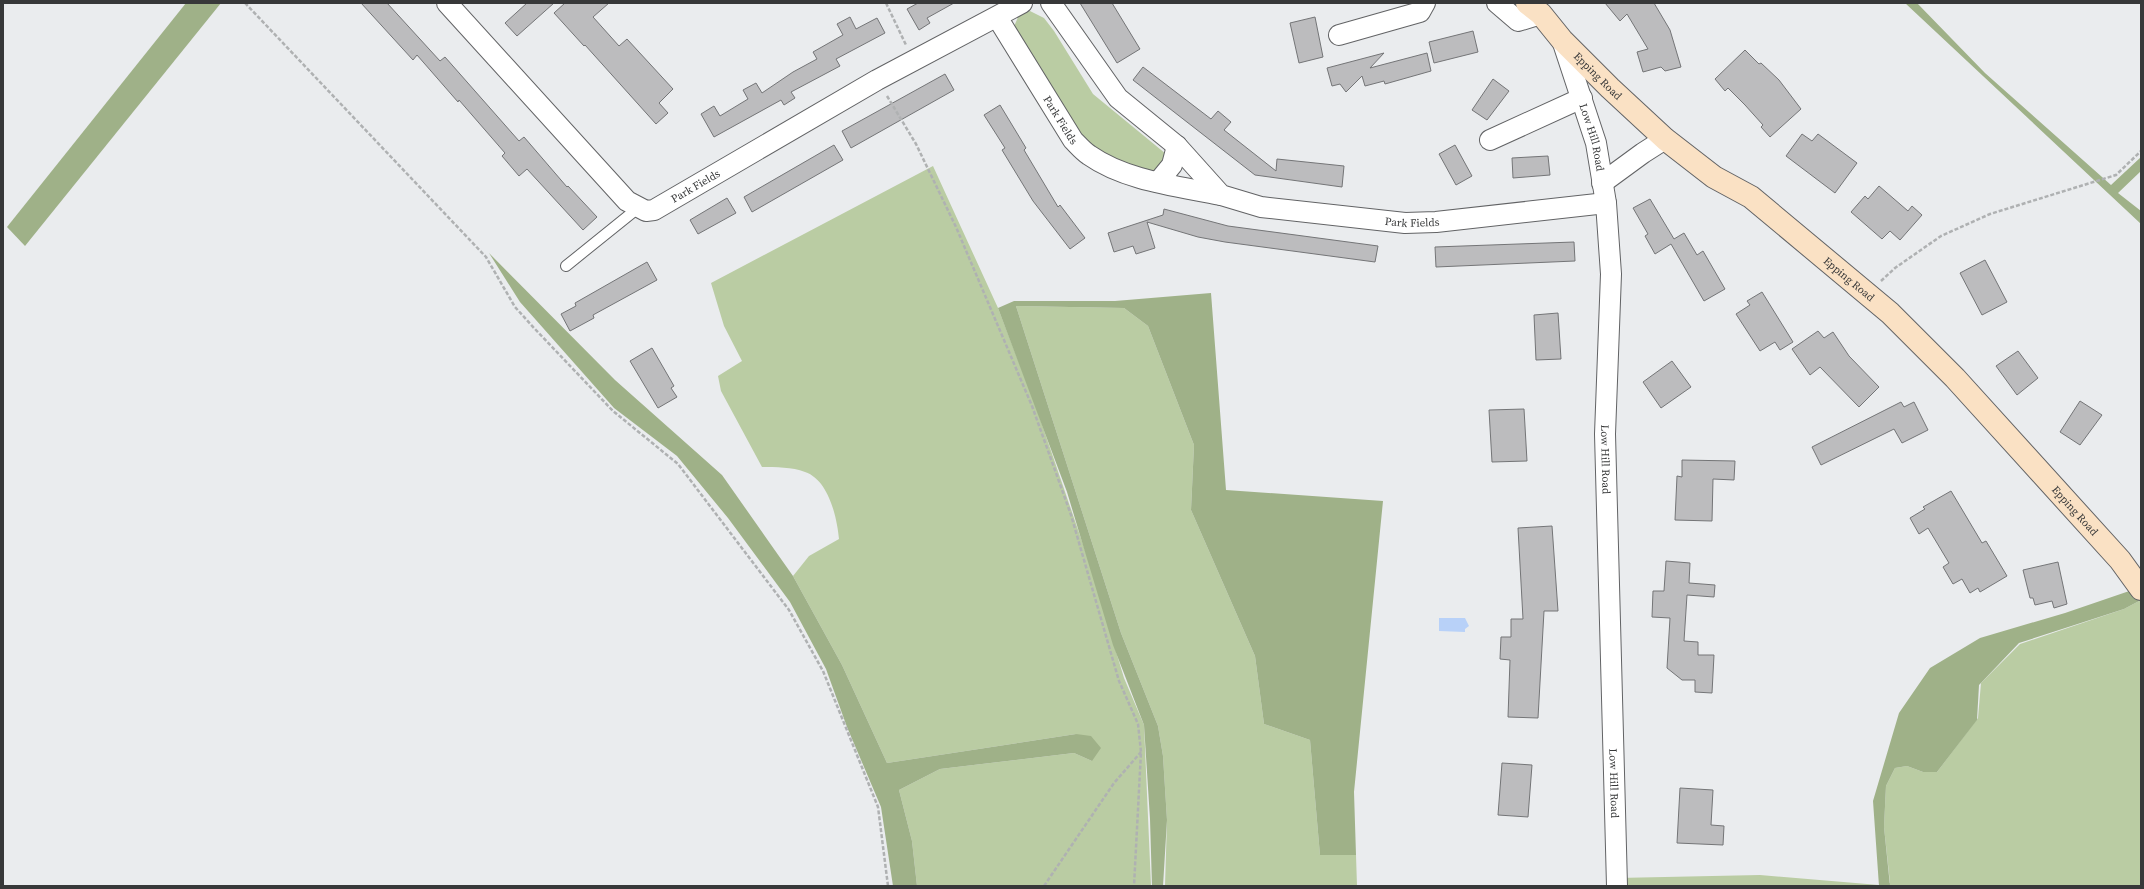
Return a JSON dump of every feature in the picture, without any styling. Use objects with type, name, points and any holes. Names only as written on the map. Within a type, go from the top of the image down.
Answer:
[{"type":"main road","name":"Epping Road","points":[[1534,9],[1562,40],[1665,139],[1714,177],[1751,197],[1868,294],[1961,383],[2120,560],[2141,589]]},
{"type":"street","points":[[447,3],[627,202],[638,208]]},
{"type":"street","name":"Park Fields","points":[[638,208],[646,211],[654,210],[877,80],[1022,3]]},
{"type":"street","points":[[1051,3],[1118,98],[1177,146],[1221,195]]},
{"type":"street","points":[[1339,35],[1420,12],[1425,3]]},
{"type":"street","points":[[1497,3],[1518,20],[1534,9]]},
{"type":"street","name":"Park Fields","points":[[997,17],[1073,140],[1088,155],[1108,166],[1158,182],[1221,195],[1261,207],[1405,223],[1436,222],[1606,203]]},
{"type":"street","name":"Low Hill Road","points":[[1562,40],[1596,143],[1606,203],[1611,274],[1605,434],[1617,886]]},
{"type":"street","points":[[1490,140],[1582,98]]},
{"type":"street","points":[[1602,183],[1642,153],[1665,139]]},
{"type":"street","points":[[1158,182],[1172,165],[1177,146]]},
{"type":"lane","points":[[566,266],[638,208]]},
{"type":"path","points":[[245,3],[486,257],[515,307],[534,328],[613,411],[678,464],[789,610],[823,671],[878,807],[888,886]]},
{"type":"path","points":[[886,3],[913,60]]},
{"type":"path","points":[[877,80],[916,144],[949,212],[993,310],[1009,353],[1032,406],[1070,515],[1119,681],[1138,724],[1141,752],[1134,886]]},
{"type":"path","points":[[1868,294],[1895,268],[1941,236],[1990,214],[2116,175],[2141,151]]},
{"type":"path","points":[[1044,886],[1114,782],[1141,752]]},
{"type":"green space","points":[[186,3],[221,3],[25,246],[7,227]]},
{"type":"green space","points":[[1905,3],[1917,3],[1985,73],[2111,185],[2141,157],[2141,171],[2118,193],[2141,211],[2141,224]]},
{"type":"green space","points":[[1030,11],[1044,18],[1054,31],[1093,94],[1166,154],[1158,173],[1088,155],[1012,31],[1019,15]]},
{"type":"green space","points":[[933,166],[998,308],[1035,404],[1087,556],[1124,678],[1144,725],[1151,886],[917,886],[912,841],[899,790],[940,769],[1074,753],[1092,761],[1076,734],[887,763],[842,665],[793,576],[809,556],[839,539],[834,511],[826,491],[813,476],[800,470],[778,467],[762,467],[721,391],[718,376],[742,361],[724,326],[711,283]]},
{"type":"green space","points":[[489,253],[615,380],[722,475],[793,576],[842,665],[887,763],[1076,734],[1091,736],[1101,748],[1092,761],[1074,753],[940,769],[899,790],[912,841],[917,886],[893,886],[881,807],[847,727],[826,669],[790,602],[728,518],[677,456],[614,408],[520,302]]},
{"type":"green space","points":[[1211,293],[1226,490],[1383,501],[1354,792],[1356,855],[1320,855],[1310,740],[1264,724],[1255,656],[1191,510],[1194,445],[1148,326],[1124,308],[1016,306],[1121,633],[1158,726],[1163,756],[1167,820],[1163,886],[1152,886],[1150,819],[1144,725],[1113,645],[1067,492],[998,308],[1014,301],[1115,301]]},
{"type":"green space","points":[[1016,306],[1124,308],[1148,326],[1194,445],[1191,510],[1255,656],[1264,724],[1310,740],[1320,855],[1356,855],[1357,886],[1165,886],[1167,820],[1163,756],[1158,726],[1121,633]]},
{"type":"green space","points":[[2141,587],[2141,600],[2124,609],[2019,643],[1979,685],[1977,720],[1937,772],[1923,772],[1907,766],[1895,768],[1886,786],[1884,827],[1890,886],[1879,886],[1873,801],[1899,713],[1930,668],[1980,638],[2065,613]]},
{"type":"green space","points":[[2141,600],[2141,886],[1617,886],[1617,878],[1760,875],[1879,885],[1890,883],[1884,827],[1886,786],[1895,768],[1907,766],[1923,772],[1937,772],[1978,718],[1981,683],[2020,644],[2124,609]]},
{"type":"water","points":[[1439,618],[1465,618],[1469,626],[1465,629],[1465,632],[1439,631]]},
{"type":"building","points":[[361,3],[387,3],[440,61],[445,57],[519,141],[524,137],[567,187],[568,186],[597,217],[583,230],[527,169],[519,176],[502,156],[505,153],[459,100],[458,102],[417,55],[413,60]]},
{"type":"building","points":[[527,3],[554,3],[517,36],[505,23]]},
{"type":"building","points":[[565,3],[609,3],[593,17],[619,46],[627,39],[673,89],[659,103],[668,113],[656,124],[554,13]]},
{"type":"building","points":[[918,3],[954,3],[927,18],[930,23],[919,30],[907,9]]},
{"type":"building","points":[[1080,3],[1112,3],[1140,49],[1117,63]]},
{"type":"building","points":[[1605,3],[1654,3],[1670,30],[1681,67],[1665,71],[1661,67],[1643,72],[1637,52],[1648,49],[1627,14],[1620,21]]},
{"type":"building","points":[[850,17],[856,29],[877,18],[885,33],[836,59],[840,66],[791,92],[795,98],[784,105],[781,100],[714,137],[701,114],[714,106],[720,116],[748,99],[743,90],[756,83],[762,93],[793,72],[817,59],[813,52],[843,35],[837,24]]},
{"type":"building","points":[[1315,17],[1323,57],[1299,63],[1290,23]]},
{"type":"building","points":[[1473,31],[1478,52],[1434,63],[1429,42]]},
{"type":"building","points":[[1745,50],[1759,64],[1761,63],[1779,80],[1801,109],[1770,137],[1761,127],[1763,125],[1745,105],[1728,88],[1725,91],[1715,79]]},
{"type":"building","points":[[1384,53],[1370,68],[1427,53],[1431,71],[1385,84],[1384,81],[1365,86],[1362,76],[1346,92],[1340,84],[1332,86],[1327,68]]},
{"type":"building","points":[[1143,67],[1211,119],[1218,111],[1231,122],[1224,130],[1276,171],[1277,159],[1344,166],[1342,187],[1255,175],[1133,80]]},
{"type":"building","points":[[945,74],[954,90],[851,148],[842,131]]},
{"type":"building","points":[[1493,79],[1509,91],[1487,120],[1472,110]]},
{"type":"building","points":[[1000,105],[1026,148],[1024,150],[1058,207],[1060,205],[1085,238],[1070,249],[1033,201],[1002,150],[1005,148],[984,115]]},
{"type":"building","points":[[1802,134],[1812,141],[1818,134],[1857,163],[1835,193],[1786,156]]},
{"type":"building","points":[[834,145],[843,160],[752,212],[744,197]]},
{"type":"building","points":[[1455,145],[1472,176],[1456,185],[1439,154]]},
{"type":"building","points":[[1548,156],[1550,175],[1513,178],[1512,158]]},
{"type":"building","points":[[1879,186],[1908,211],[1912,206],[1922,215],[1900,240],[1890,231],[1882,239],[1851,212],[1865,196],[1868,199]]},
{"type":"building","points":[[727,198],[736,213],[698,234],[690,220]]},
{"type":"building","points":[[1650,199],[1674,239],[1684,233],[1697,255],[1703,251],[1725,289],[1704,301],[1671,244],[1655,254],[1645,236],[1648,234],[1633,208]]},
{"type":"building","points":[[1164,209],[1228,226],[1378,246],[1375,262],[1225,242],[1198,237],[1147,222],[1155,248],[1136,254],[1133,246],[1114,252],[1108,233],[1163,215]]},
{"type":"building","points":[[1574,242],[1575,261],[1436,267],[1435,247]]},
{"type":"building","points":[[1985,260],[2007,302],[1982,315],[1960,273]]},
{"type":"building","points":[[647,262],[657,280],[593,315],[594,318],[570,331],[561,314],[576,306],[575,303]]},
{"type":"building","points":[[1762,292],[1793,342],[1780,350],[1775,342],[1760,351],[1736,314],[1750,305],[1747,301]]},
{"type":"building","points":[[1558,313],[1561,359],[1536,360],[1534,315]]},
{"type":"building","points":[[1818,331],[1824,338],[1833,332],[1849,356],[1879,387],[1859,407],[1820,367],[1810,375],[1792,349]]},
{"type":"building","points":[[652,348],[674,386],[671,388],[677,397],[658,408],[630,361]]},
{"type":"building","points":[[2018,351],[2038,378],[2017,395],[1996,366]]},
{"type":"building","points":[[1672,361],[1691,387],[1661,408],[1643,382]]},
{"type":"building","points":[[2080,401],[2102,415],[2080,445],[2060,432]]},
{"type":"building","points":[[1901,402],[1904,407],[1914,402],[1928,430],[1902,443],[1894,429],[1821,465],[1812,447]]},
{"type":"building","points":[[1524,409],[1527,461],[1492,462],[1489,410]]},
{"type":"building","points":[[1682,460],[1735,461],[1734,480],[1713,479],[1712,521],[1675,520],[1677,476],[1682,477]]},
{"type":"building","points":[[1951,491],[1982,543],[1986,541],[2007,576],[1980,592],[1978,588],[1970,593],[1962,579],[1953,584],[1943,567],[1949,563],[1928,528],[1919,534],[1910,518],[1925,509],[1923,507]]},
{"type":"building","points":[[1552,526],[1558,611],[1544,611],[1538,718],[1508,717],[1510,660],[1500,659],[1501,637],[1511,637],[1511,619],[1523,619],[1518,528]]},
{"type":"building","points":[[1666,561],[1690,563],[1689,583],[1715,585],[1714,597],[1687,595],[1684,641],[1698,642],[1698,655],[1714,655],[1712,693],[1695,692],[1695,680],[1682,680],[1667,668],[1670,618],[1652,617],[1653,591],[1664,591]]},
{"type":"building","points":[[2058,562],[2067,604],[2054,608],[2052,601],[2035,605],[2033,598],[2030,598],[2023,570]]},
{"type":"building","points":[[1502,763],[1532,765],[1528,817],[1498,815]]},
{"type":"building","points":[[1680,788],[1713,790],[1711,825],[1724,826],[1723,845],[1677,843]]}]
